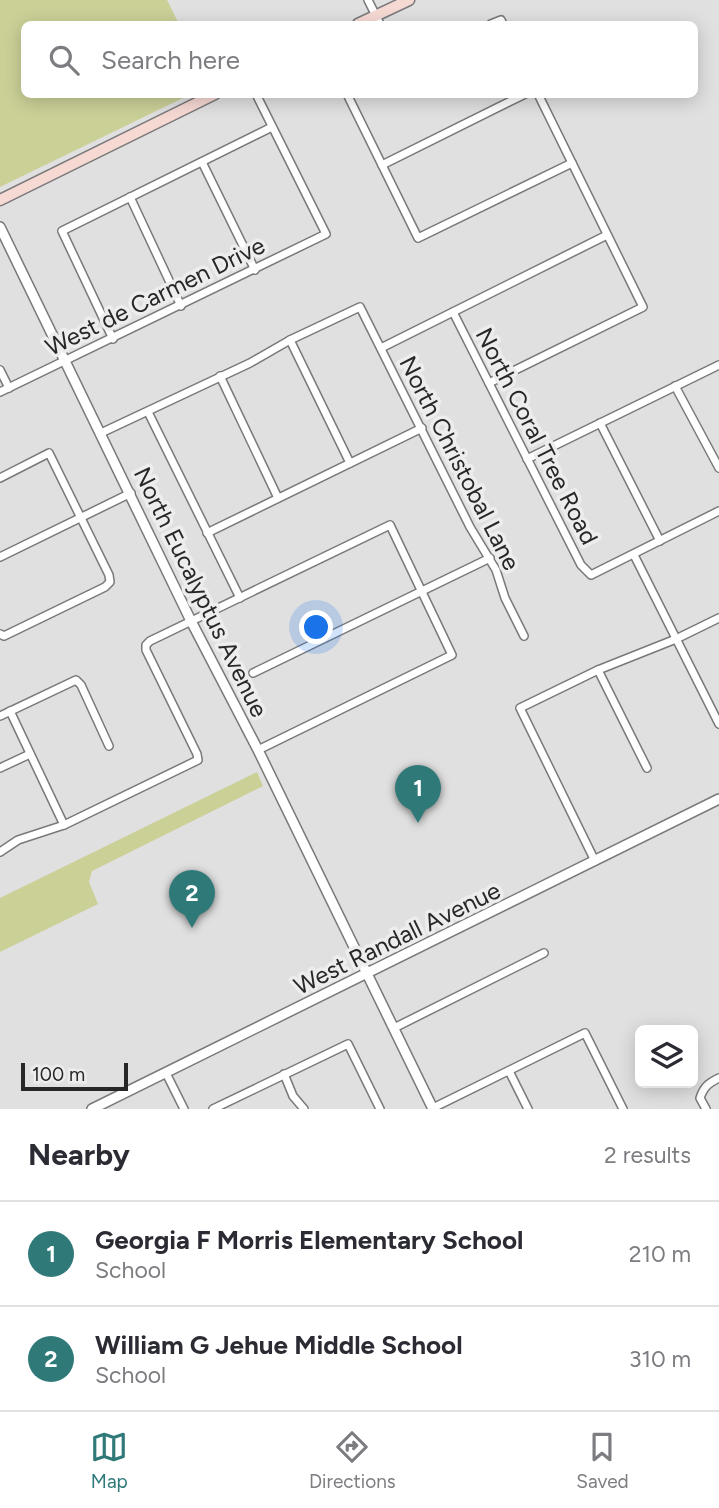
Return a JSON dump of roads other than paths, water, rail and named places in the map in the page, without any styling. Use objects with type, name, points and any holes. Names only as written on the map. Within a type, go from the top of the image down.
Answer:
[{"type":"main road","points":[[378,20],[409,0]]},
{"type":"main road","points":[[0,200],[207,98]]},
{"type":"street","points":[[368,0],[378,20]]},
{"type":"street","points":[[113,339],[62,231],[272,127],[258,98]]},
{"type":"street","points":[[349,98],[418,238],[572,163]]},
{"type":"street","points":[[382,165],[517,98]]},
{"type":"street","points":[[489,383],[643,307],[540,98]]},
{"type":"street","name":"West de Carmen Drive","points":[[0,392],[326,234],[272,127]]},
{"type":"street","points":[[202,162],[256,270]]},
{"type":"street","points":[[130,197],[181,306]]},
{"type":"street","name":"North Eucalyptus Avenue","points":[[0,227],[191,621],[258,750],[433,1109]]},
{"type":"street","points":[[381,348],[607,235]]},
{"type":"street","name":"North Christobal Lane","points":[[290,340],[360,307],[470,527],[490,558],[505,598],[524,636]]},
{"type":"street","name":"North Coral Tree Road","points":[[453,312],[581,565],[591,575],[634,555]]},
{"type":"street","points":[[101,433],[250,363],[290,340],[350,463]]},
{"type":"street","points":[[527,458],[719,365]]},
{"type":"street","points":[[0,370],[9,388]]},
{"type":"street","points":[[220,376],[278,498]]},
{"type":"street","points":[[675,386],[719,468]]},
{"type":"street","points":[[148,412],[240,598]]},
{"type":"street","points":[[600,423],[660,541]]},
{"type":"street","points":[[207,533],[422,428]]},
{"type":"street","points":[[0,478],[50,453],[110,582],[105,587],[4,636],[0,634]]},
{"type":"street","points":[[0,557],[131,493]]},
{"type":"street","points":[[719,511],[634,555],[719,724]]},
{"type":"street","points":[[0,852],[18,840],[64,825],[198,760],[146,645],[390,525],[452,655],[258,750]]},
{"type":"street","points":[[253,673],[490,558]]},
{"type":"street","points":[[595,861],[520,708],[598,670],[676,639],[719,618]]},
{"type":"street","points":[[598,670],[647,768]]},
{"type":"street","points":[[0,716],[76,680],[81,685],[109,746]]},
{"type":"street","points":[[10,711],[64,825]]},
{"type":"street","points":[[0,768],[30,754]]},
{"type":"street","name":"West Randall Avenue","points":[[92,1109],[719,799]]},
{"type":"street","points":[[394,1028],[544,953]]},
{"type":"street","points":[[433,1109],[585,1033],[623,1109]]},
{"type":"street","points":[[213,1109],[348,1044],[380,1109]]},
{"type":"street","points":[[509,1071],[528,1109]]},
{"type":"street","points":[[166,1073],[184,1109]]},
{"type":"street","points":[[284,1074],[293,1096],[304,1109]]},
{"type":"street","points":[[706,1109],[700,1098],[702,1090],[719,1078]]},
{"type":"place","name":"Georgia F Morris Elementary School","points":[[418,823]]},
{"type":"place","name":"William G Jehue Middle School","points":[[192,928]]}]
